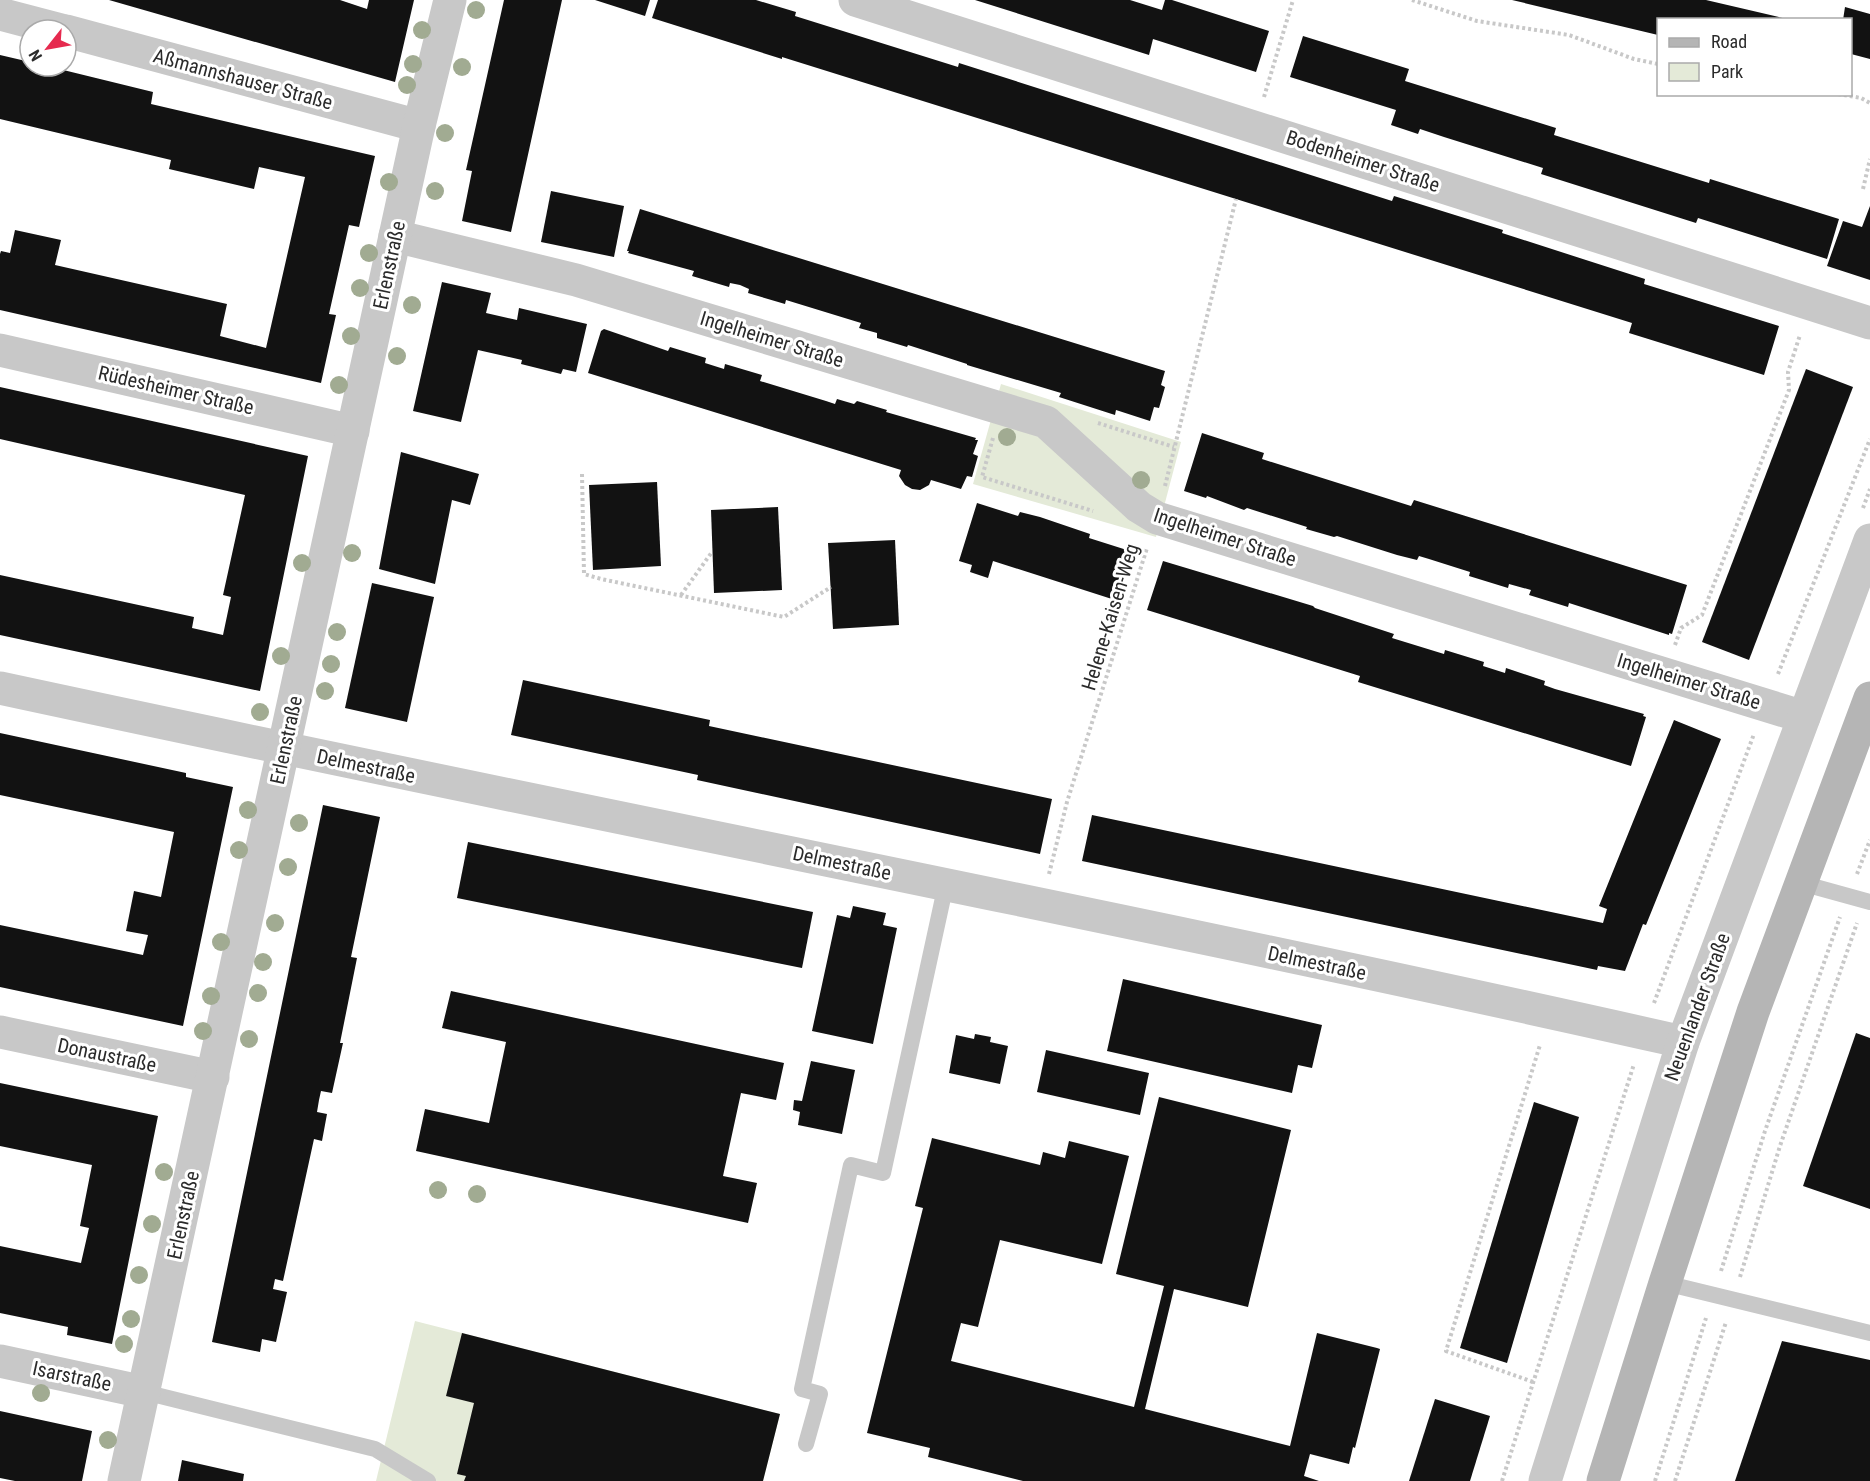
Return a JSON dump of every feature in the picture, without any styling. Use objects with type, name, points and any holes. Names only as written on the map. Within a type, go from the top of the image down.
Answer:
[{"type":"main road","points":[[1603,1481],[1753,1012],[1870,698]]},
{"type":"street","name":"Erlenstraße","points":[[124,1481],[419,126],[450,0]]},
{"type":"street","name":"Bodenheimer Straße","points":[[855,0],[1870,323]]},
{"type":"street","points":[[0,14],[18,19]]},
{"type":"street","name":"Aßmannshauser Straße","points":[[78,34],[419,126]]},
{"type":"street","name":"Ingelheimer Straße","points":[[395,236],[576,280],[1046,422],[1139,507],[1157,518],[1804,717]]},
{"type":"street","name":"Rüdesheimer Straße","points":[[0,350],[353,431]]},
{"type":"street","name":"Neuenlander Straße","points":[[1545,1481],[1683,1042],[1870,540]]},
{"type":"street","name":"Delmestraße","points":[[0,688],[284,749],[1042,904],[1683,1042]]},
{"type":"street","name":"Donaustraße","points":[[0,1032],[213,1077]]},
{"type":"street","name":"Isarstraße","points":[[0,1361],[144,1392]]},
{"type":"lane","points":[[1801,883],[1867,901]]},
{"type":"lane","points":[[806,1444],[820,1394],[802,1389],[851,1165],[883,1173],[946,884]]},
{"type":"lane","points":[[1665,1283],[1870,1333]]},
{"type":"lane","points":[[144,1392],[375,1449],[428,1481]]},
{"type":"lane","points":[[400,1463],[403,1481]]},
{"type":"path","points":[[1256,127],[1293,0]]},
{"type":"path","points":[[1412,0],[1477,21],[1569,35],[1634,59],[1657,64]]},
{"type":"path","points":[[1850,96],[1861,98],[1870,103]]},
{"type":"path","points":[[1863,189],[1870,159]]},
{"type":"path","name":"Helene-Kaisen-Weg","points":[[1042,904],[1067,802],[1157,518],[1236,199]]},
{"type":"path","points":[[1702,615],[1789,390],[1788,372],[1809,304]]},
{"type":"path","points":[[1001,408],[982,477],[1100,512]]},
{"type":"path","points":[[1097,423],[1174,447]]},
{"type":"path","points":[[582,474],[584,574],[784,617],[831,587]]},
{"type":"path","points":[[681,595],[712,552]]},
{"type":"path","points":[[1655,1481],[1765,1131],[1832,938],[1870,840]]},
{"type":"path","points":[[1675,1481],[1780,1146],[1867,901]]},
{"type":"path","points":[[1533,1382],[1446,1351],[1550,1013]]},
{"type":"green space","points":[[1001,384],[1181,442],[1156,537],[973,484]]},
{"type":"green space","points":[[415,1321],[780,1414],[763,1481],[376,1481]]},
{"type":"building","points":[[109,0],[340,0],[367,9],[369,0],[414,0],[395,82]]},
{"type":"building","points":[[504,0],[562,0],[511,232],[462,221],[472,171],[466,170]]},
{"type":"building","points":[[595,0],[650,0],[645,16]]},
{"type":"building","points":[[658,0],[756,0],[796,12],[795,16],[958,67],[959,63],[1392,201],[1394,196],[1503,230],[1502,233],[1645,279],[1644,284],[1779,326],[1764,375],[1629,333],[1632,323],[652,18]]},
{"type":"building","points":[[975,0],[1130,0],[1162,10],[1165,0],[1172,0],[1269,31],[1256,72],[1153,39],[1149,55]]},
{"type":"building","points":[[1512,0],[1706,0],[1783,18],[1657,18],[1657,35]]},
{"type":"building","points":[[1845,7],[1870,14],[1870,59],[1852,54],[1852,18],[1843,18]]},
{"type":"building","points":[[1303,36],[1409,69],[1405,81],[1556,128],[1554,135],[1709,183],[1710,179],[1839,219],[1827,259],[1698,218],[1696,223],[1541,174],[1543,168],[1420,129],[1418,134],[1391,125],[1396,110],[1290,77]]},
{"type":"building","points":[[0,55],[18,59],[18,78],[78,78],[78,74],[153,92],[151,104],[375,156],[359,227],[349,225],[329,314],[336,315],[321,383],[0,310],[0,254],[1,251],[10,253],[15,230],[61,240],[55,265],[227,304],[220,336],[266,348],[305,177],[259,167],[254,189],[169,169],[171,160],[0,119]]},
{"type":"building","points":[[551,191],[624,206],[614,257],[541,242]]},
{"type":"building","points":[[1870,206],[1870,280],[1827,266],[1843,221],[1862,227]]},
{"type":"building","points":[[640,209],[1165,371],[1161,385],[1165,387],[1159,408],[1154,407],[1150,421],[1116,410],[1115,415],[1059,397],[1061,393],[908,345],[907,347],[877,338],[877,333],[859,328],[861,323],[786,300],[785,304],[748,293],[749,289],[740,285],[730,283],[729,287],[692,276],[694,271],[628,253]]},
{"type":"building","points":[[442,282],[491,293],[486,313],[517,320],[519,308],[587,324],[576,372],[563,369],[561,374],[521,364],[522,360],[478,350],[461,422],[413,411]]},
{"type":"building","points":[[604,329],[668,351],[670,347],[706,358],[705,363],[724,369],[725,364],[762,375],[760,381],[835,404],[837,399],[854,404],[857,401],[887,410],[886,412],[976,438],[975,440],[978,440],[973,454],[978,456],[972,477],[967,476],[961,489],[931,480],[929,485],[920,490],[912,489],[905,485],[899,476],[901,470],[588,373],[601,331]]},
{"type":"building","points":[[1806,369],[1853,387],[1749,660],[1702,642]]},
{"type":"building","points":[[0,387],[308,456],[260,691],[0,635],[0,575],[194,617],[192,628],[223,635],[231,597],[223,595],[245,495],[0,439]]},
{"type":"building","points":[[1202,433],[1264,453],[1262,459],[1411,506],[1414,500],[1687,585],[1672,634],[1669,633],[1669,635],[1569,603],[1568,607],[1529,595],[1531,590],[1509,584],[1508,588],[1469,576],[1470,572],[1419,556],[1417,560],[1397,555],[1306,529],[1307,527],[1247,508],[1244,510],[1207,496],[1206,498],[1184,491]]},
{"type":"building","points":[[401,452],[479,474],[470,505],[452,500],[435,584],[379,569]]},
{"type":"building","points":[[657,482],[661,566],[593,570],[589,485]]},
{"type":"building","points":[[977,503],[1018,516],[1020,512],[1040,517],[1090,534],[1089,538],[1130,551],[1115,600],[993,561],[988,578],[970,572],[972,565],[959,561]]},
{"type":"building","points":[[778,507],[782,590],[714,593],[711,510]]},
{"type":"building","points":[[895,540],[899,625],[833,629],[828,543]]},
{"type":"building","points":[[1163,561],[1313,606],[1394,634],[1392,638],[1444,654],[1445,650],[1484,662],[1483,666],[1505,673],[1506,668],[1545,681],[1544,685],[1555,689],[1644,714],[1643,716],[1646,717],[1631,766],[1358,682],[1360,676],[1147,610]]},
{"type":"building","points":[[372,583],[434,597],[407,722],[345,708]]},
{"type":"building","points":[[523,680],[710,720],[709,726],[1052,799],[1040,854],[697,780],[698,775],[511,735]]},
{"type":"building","points":[[1674,720],[1721,739],[1646,925],[1643,924],[1625,971],[1598,966],[1597,970],[1082,861],[1092,815],[1603,923],[1607,909],[1599,906]]},
{"type":"building","points":[[0,733],[186,773],[186,777],[233,787],[183,1026],[0,987],[0,925],[143,955],[148,935],[126,931],[134,891],[161,897],[174,832],[0,795]]},
{"type":"building","points":[[323,805],[380,817],[351,957],[357,958],[340,1043],[343,1043],[332,1093],[321,1091],[319,1100],[317,1112],[327,1114],[322,1141],[314,1139],[283,1281],[275,1279],[273,1289],[287,1292],[276,1342],[262,1339],[260,1352],[212,1342]]},
{"type":"building","points":[[468,842],[813,912],[802,968],[457,898]]},
{"type":"building","points":[[853,906],[886,913],[883,925],[897,928],[873,1044],[812,1031],[837,915],[850,918]]},
{"type":"building","points":[[1123,979],[1322,1025],[1312,1068],[1298,1065],[1292,1093],[1107,1051]]},
{"type":"building","points":[[451,991],[784,1063],[776,1100],[741,1093],[723,1176],[757,1183],[748,1223],[416,1151],[425,1109],[489,1123],[506,1042],[442,1028]]},
{"type":"building","points":[[1856,1033],[1870,1038],[1870,1209],[1803,1186]]},
{"type":"building","points":[[975,1034],[991,1037],[990,1042],[1008,1046],[1000,1084],[949,1073],[956,1035],[974,1039]]},
{"type":"building","points":[[1046,1050],[1149,1073],[1140,1115],[1037,1092]]},
{"type":"building","points":[[811,1061],[855,1070],[842,1134],[798,1125],[800,1112],[793,1110],[794,1100],[802,1101]]},
{"type":"building","points":[[0,1083],[158,1116],[112,1344],[67,1335],[68,1327],[0,1313],[0,1246],[81,1263],[89,1228],[80,1226],[92,1165],[0,1146]]},
{"type":"building","points":[[1159,1097],[1291,1130],[1248,1307],[1174,1289],[1145,1409],[1290,1446],[1317,1333],[1377,1348],[1380,1349],[1349,1464],[1310,1454],[1304,1476],[1319,1481],[1023,1481],[928,1457],[930,1448],[867,1433],[923,1208],[915,1206],[932,1138],[1040,1165],[1043,1152],[1065,1158],[1069,1141],[1129,1156],[1102,1264],[1000,1240],[978,1327],[961,1323],[951,1361],[1134,1407],[1164,1286],[1116,1274]]},
{"type":"building","points":[[1534,1102],[1579,1117],[1507,1363],[1460,1348]]},
{"type":"building","points":[[462,1333],[780,1414],[763,1481],[464,1481],[466,1476],[457,1474],[474,1403],[446,1396]]},
{"type":"building","points":[[1782,1341],[1870,1360],[1870,1481],[1735,1481]]},
{"type":"building","points":[[1435,1399],[1490,1416],[1470,1481],[1409,1481]]},
{"type":"building","points":[[0,1411],[92,1431],[82,1481],[15,1481],[0,1478]]},
{"type":"building","points":[[182,1460],[244,1474],[243,1481],[178,1481]]}]
